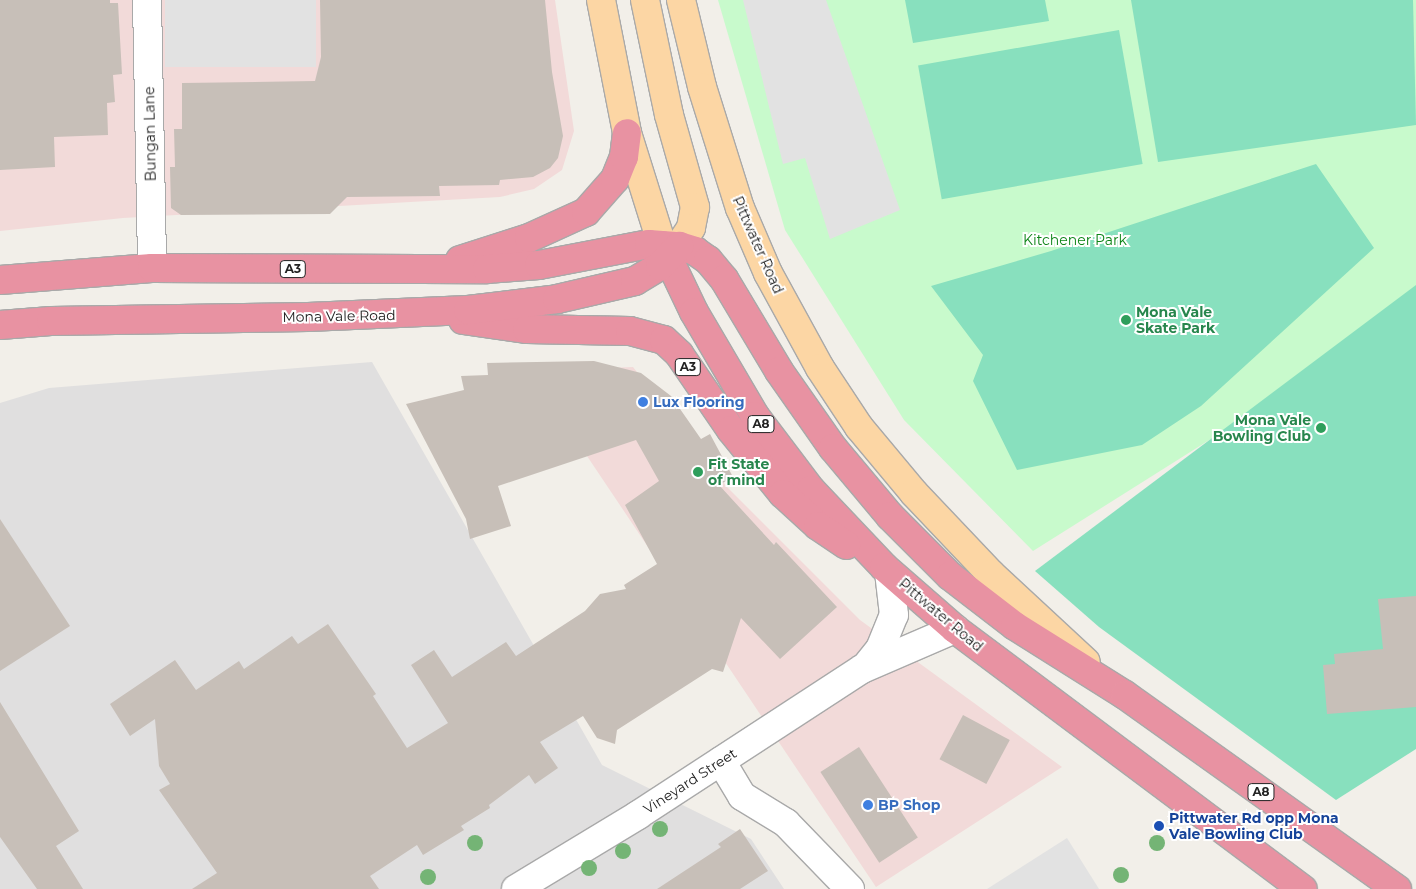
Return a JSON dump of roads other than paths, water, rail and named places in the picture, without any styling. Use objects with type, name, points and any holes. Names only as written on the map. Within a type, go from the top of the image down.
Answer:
[{"type":"highway","points":[[434,268],[529,238],[581,216],[616,179],[624,157],[627,133]]},
{"type":"highway","name":"A3","points":[[0,280],[152,268],[530,266],[621,247],[670,250]]},
{"type":"highway","name":"Mona Vale Road","points":[[0,325],[51,321],[419,314],[557,299],[608,288],[644,277],[670,250]]},
{"type":"highway","name":"Pittwater Road","points":[[1302,889],[955,629],[887,570],[811,490],[755,416],[709,340],[670,250],[695,251],[713,265],[740,304],[779,371],[833,448],[890,516],[950,576],[1015,626],[1125,695],[1397,889]]},
{"type":"highway","name":"A3","points":[[419,314],[527,329],[630,332],[660,337],[679,354],[731,430],[784,494],[818,526],[887,570]]},
{"type":"main road","name":"Pittwater Road","points":[[601,0],[627,133],[670,250]]},
{"type":"main road","points":[[645,0],[668,115],[695,207],[691,228],[670,250]]},
{"type":"main road","name":"Pittwater Road","points":[[681,0],[702,87],[740,208],[768,273],[820,368],[880,453],[954,536],[1035,616],[1125,695]]},
{"type":"street","name":"Bungan Lane","points":[[147,0],[152,268]]},
{"type":"street","name":"Vineyard Street","points":[[862,669],[877,653],[891,628],[895,604],[887,570]]},
{"type":"street","name":"Vineyard Street","points":[[516,889],[721,761],[862,669],[955,629]]},
{"type":"street","points":[[721,761],[742,796],[786,823],[850,889]]},
{"type":"place","name":"Mona Vale Skate Park","points":[[1126,320]]},
{"type":"place","name":"Lux Flooring","points":[[643,402]]},
{"type":"place","name":"Mona Vale Bowling Club","points":[[1321,428]]},
{"type":"place","name":"Fit State of mind","points":[[698,472]]},
{"type":"place","name":"BP Shop","points":[[868,805]]},
{"type":"place","name":"Pittwater Rd opp Mona Vale Bowling Club","points":[[1159,826]]},
{"type":"park label","name":"Kitchener Park","points":[[1075,240]]}]
